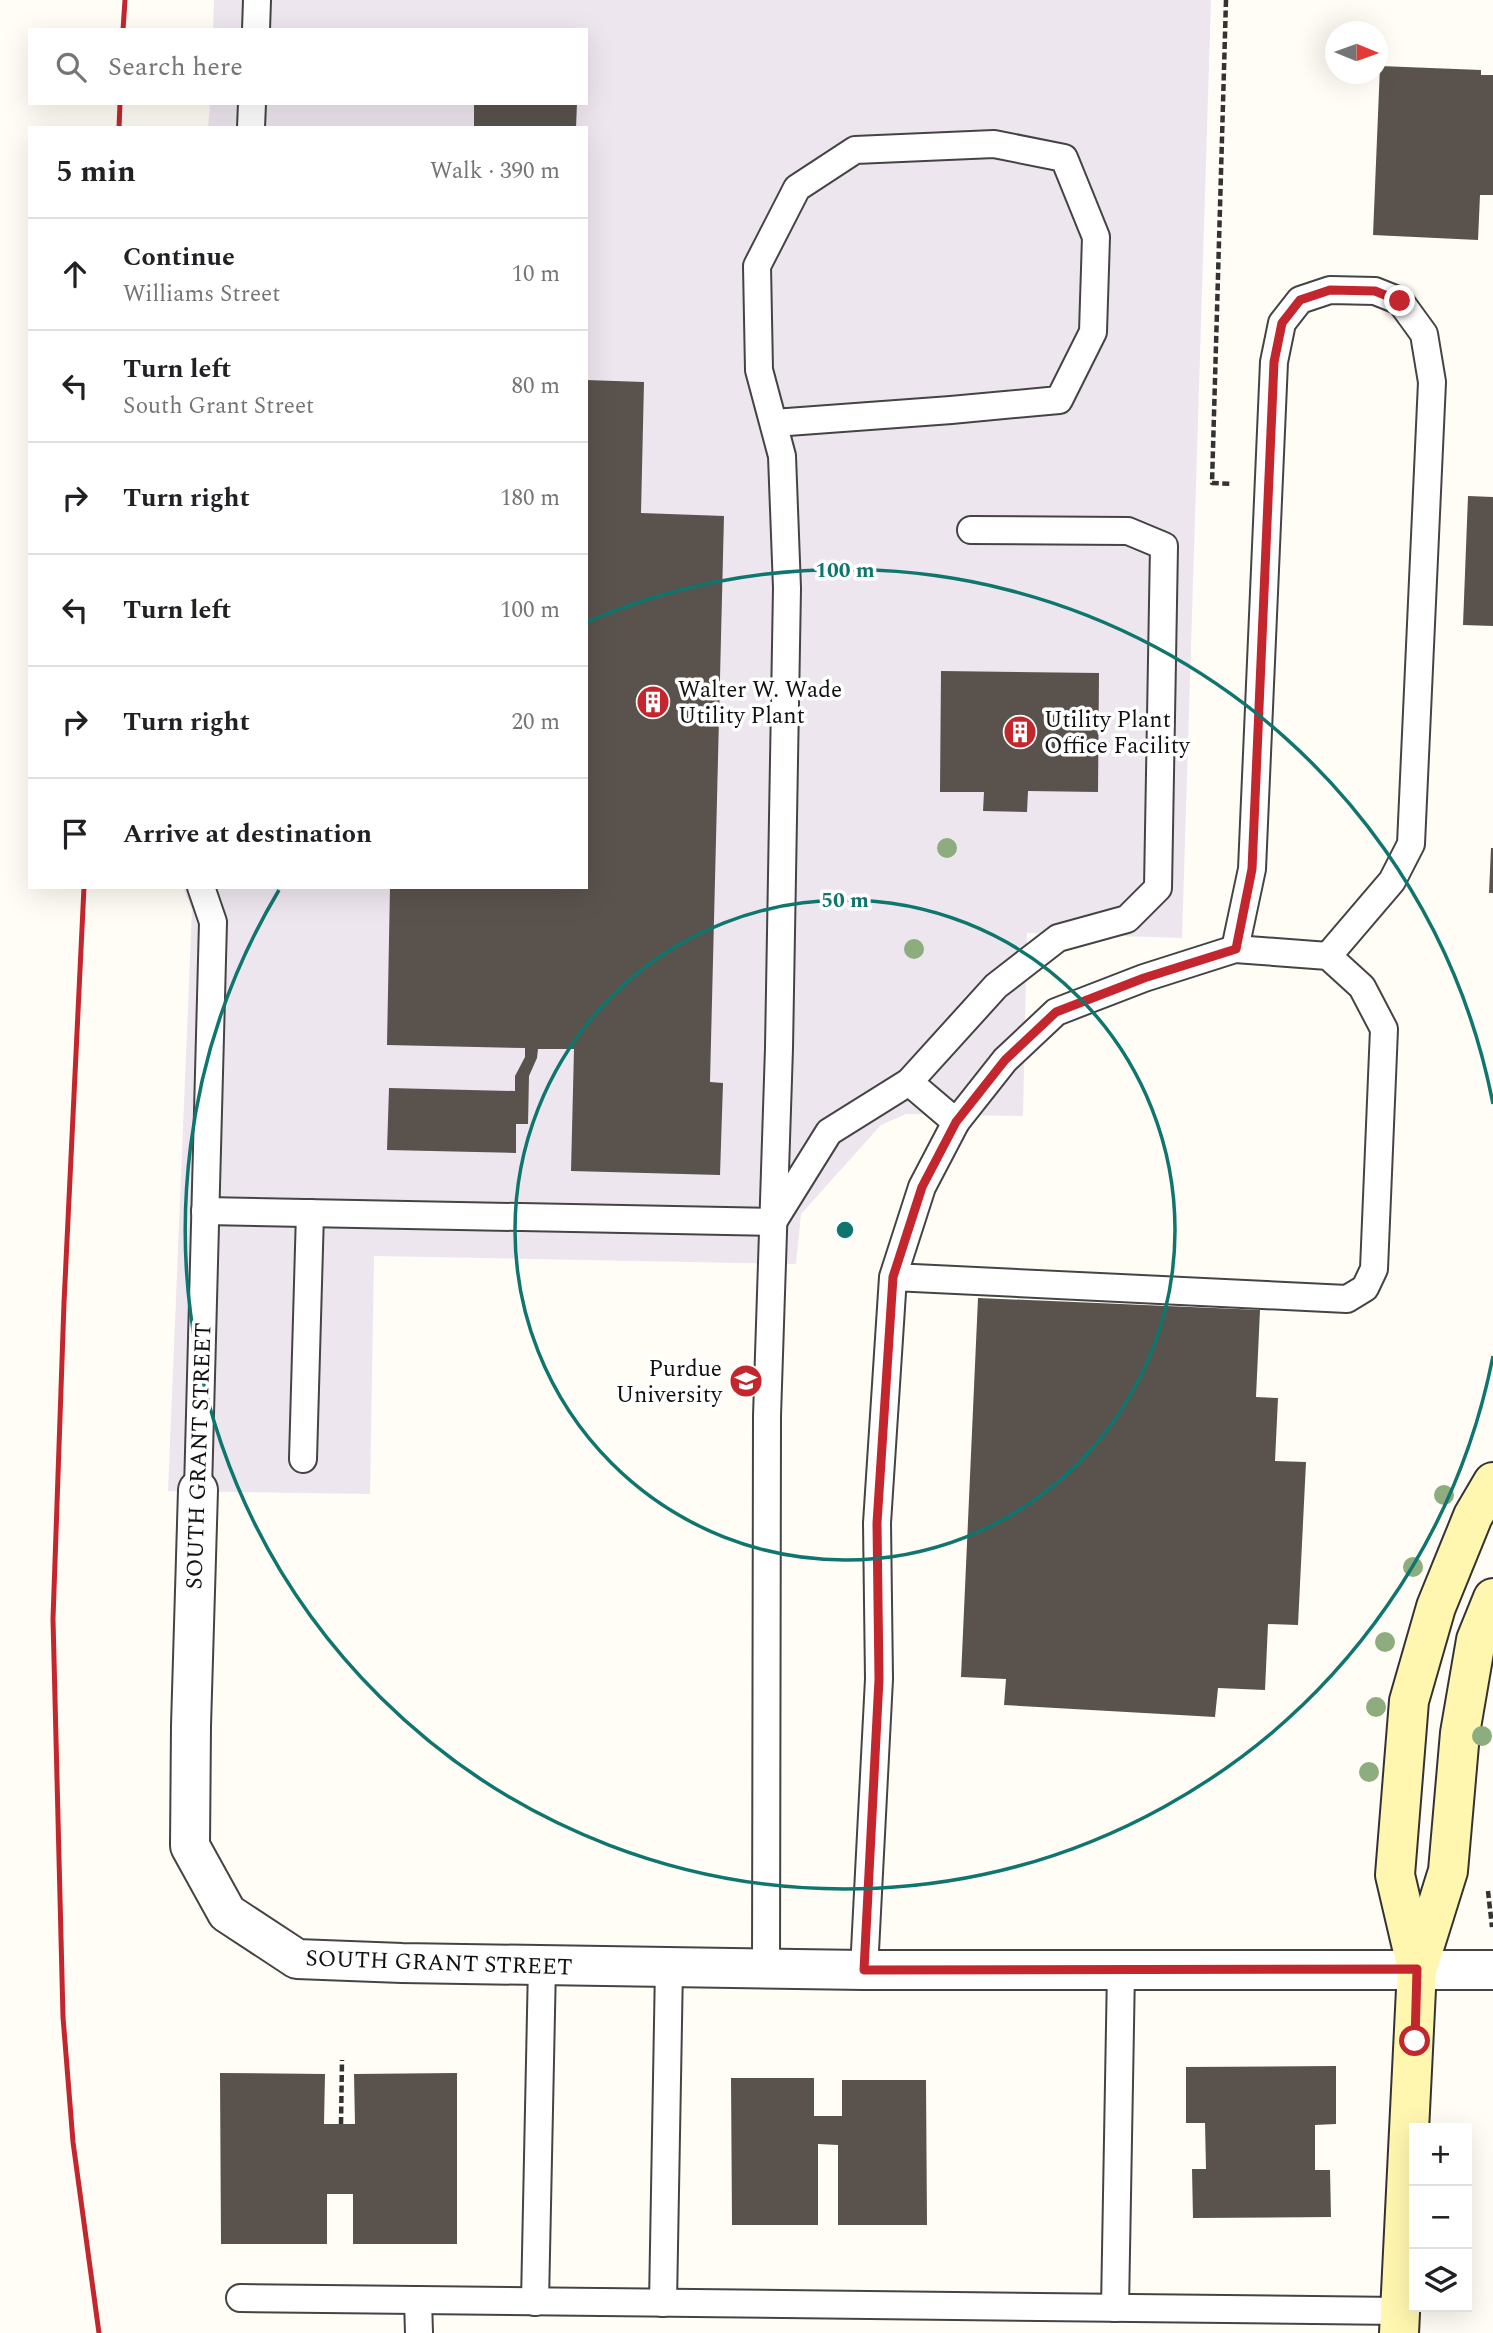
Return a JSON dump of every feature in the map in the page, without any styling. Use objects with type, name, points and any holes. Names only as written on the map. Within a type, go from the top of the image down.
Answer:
[{"type":"main road","points":[[1417,1969],[1395,1875],[1409,1701],[1436,1608],[1473,1516],[1493,1482]]},
{"type":"main road","points":[[1400,2322],[1417,1969],[1448,1871],[1462,1720],[1476,1640],[1493,1598]]},
{"type":"street","name":"SOUTH GRANT STREET","points":[[198,1490],[190,1846],[227,1913],[296,1959],[864,1970],[1493,1970]]},
{"type":"lane","points":[[256,28],[257,0]]},
{"type":"lane","points":[[251,126],[252,105]]},
{"type":"lane","points":[[766,1969],[767,1416],[779,1034],[787,588],[782,456],[759,370],[757,266],[797,188],[855,150],[994,144],[1064,159],[1096,237],[1093,332],[1059,400],[774,422]]},
{"type":"lane","points":[[1236,949],[1252,869],[1274,362],[1282,323],[1300,300],[1330,290],[1375,291],[1400,301],[1424,334],[1432,382],[1411,844],[1392,881],[1328,956]]},
{"type":"lane","points":[[773,1222],[829,1132],[909,1083],[996,986],[1058,938],[1127,919],[1158,888],[1164,547],[1128,531],[971,530]]},
{"type":"lane","name":"SOUTH GRANT STREET","points":[[198,1490],[213,922],[202,889]]},
{"type":"lane","points":[[864,1970],[879,1679],[877,1523],[893,1277],[922,1187],[956,1122],[1005,1060],[1056,1012],[1144,978],[1236,949],[1328,956],[1362,987],[1384,1029],[1374,1269],[1365,1288],[1347,1299],[893,1277]]},
{"type":"lane","points":[[909,1083],[956,1122]]},
{"type":"lane","points":[[205,1212],[773,1222]]},
{"type":"lane","points":[[303,1459],[310,1213]]},
{"type":"lane","points":[[535,2302],[542,1965]]},
{"type":"lane","points":[[663,2303],[669,1968]]},
{"type":"lane","points":[[1115,2308],[1121,1970]]},
{"type":"lane","points":[[240,2298],[1115,2308],[1400,2322]]},
{"type":"lane","points":[[418,2300],[419,2333]]},
{"type":"path","points":[[1226,0],[1212,483],[1238,484]]},
{"type":"path","points":[[341,2124],[342,2060]]},
{"type":"shaded area","points":[[214,0],[1211,0],[1182,938],[1027,933],[1023,1116],[906,1114],[881,1125],[801,1214],[796,1264],[374,1256],[370,1494],[168,1491],[192,910],[184,889],[588,889],[588,126],[208,126],[210,105],[588,105],[588,28],[213,28]]},
{"type":"building","points":[[1388,66],[1481,70],[1481,75],[1493,75],[1493,195],[1480,195],[1478,240],[1373,235],[1379,84],[1388,84]]},
{"type":"building","points":[[474,105],[577,105],[576,126],[474,126]]},
{"type":"building","name":"Walter W. Wade Utility Plant","points":[[588,380],[644,382],[641,513],[724,516],[710,1082],[723,1083],[720,1175],[571,1171],[574,1049],[538,1049],[529,1076],[528,1124],[516,1124],[516,1153],[387,1150],[389,1088],[515,1091],[515,1076],[525,1057],[525,1048],[387,1045],[390,889],[588,889]]},
{"type":"building","points":[[1468,496],[1493,497],[1493,626],[1463,625]]},
{"type":"building","name":"Utility Plant Office Facility","points":[[941,671],[1099,673],[1098,792],[1028,791],[1027,812],[983,811],[984,792],[940,792]]},
{"type":"building","points":[[1491,848],[1493,893],[1489,893]]},
{"type":"building","points":[[978,1298],[1260,1310],[1256,1397],[1278,1398],[1275,1461],[1306,1462],[1298,1625],[1268,1624],[1265,1690],[1218,1688],[1215,1717],[1004,1705],[1006,1679],[961,1677]]},
{"type":"building","points":[[1336,2066],[1336,2124],[1315,2125],[1315,2170],[1330,2170],[1331,2217],[1193,2218],[1192,2169],[1206,2169],[1205,2123],[1186,2123],[1186,2067]]},
{"type":"building","points":[[220,2073],[325,2074],[324,2124],[355,2124],[354,2074],[457,2073],[457,2244],[353,2244],[353,2194],[327,2194],[327,2244],[221,2244]]},
{"type":"building","points":[[731,2078],[814,2078],[814,2116],[842,2116],[842,2080],[926,2080],[927,2225],[838,2225],[838,2145],[818,2144],[818,2225],[732,2225]]},
{"type":"railway","points":[[123,28],[125,0]]},
{"type":"railway","points":[[119,126],[120,105]]},
{"type":"railway","points":[[84,889],[64,1303],[53,1619],[63,2017],[73,2142],[99,2333]]},
{"type":"place","name":"Walter W. Wade Utility Plant","points":[[653,702]]},
{"type":"place","name":"Utility Plant Office Facility","points":[[1020,732]]},
{"type":"place","name":"Purdue University","points":[[746,1381]]},
{"type":"route","points":[[1400,301],[1375,291],[1330,290],[1300,300],[1282,323],[1274,362],[1252,869],[1236,949],[1144,978],[1056,1012],[1005,1060],[956,1122],[922,1187],[893,1277],[877,1523],[879,1679],[864,1970],[1417,1969],[1415,2041]]}]
